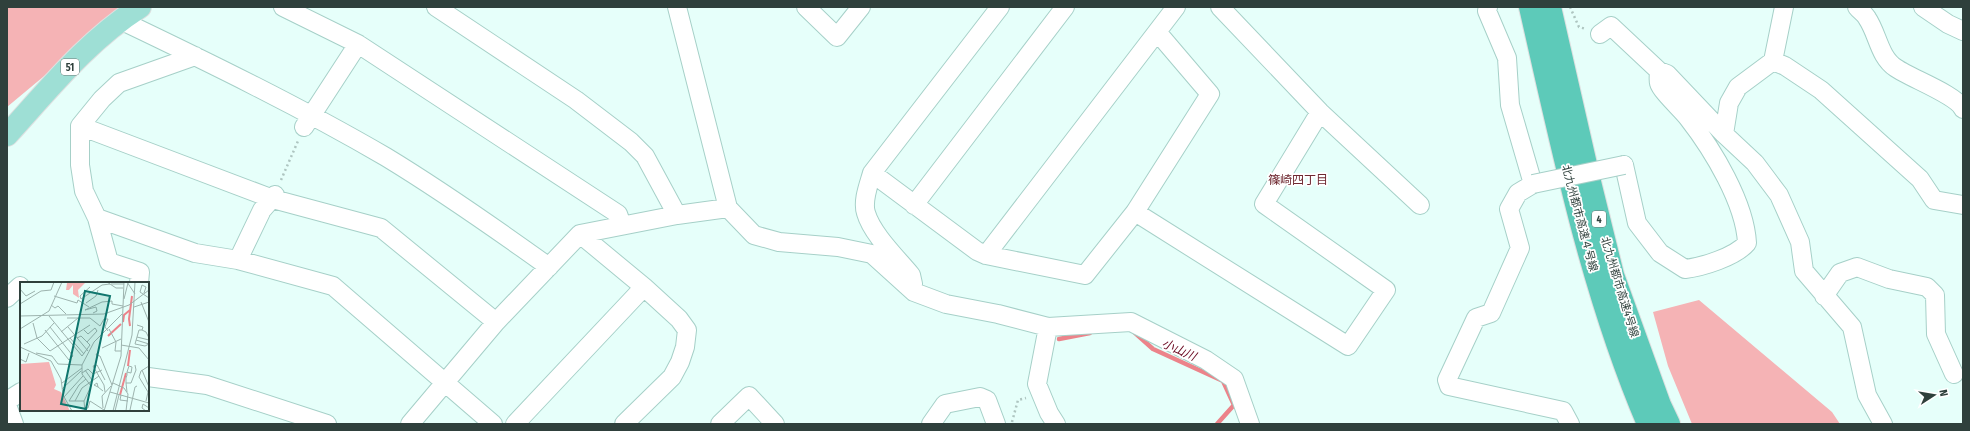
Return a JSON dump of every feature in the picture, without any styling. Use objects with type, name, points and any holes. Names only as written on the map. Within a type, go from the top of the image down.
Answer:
[{"type":"highway","name":"北九州都市高速４号線","points":[[1530,7],[1574,198],[1597,280],[1648,424]]},
{"type":"highway","name":"北九州都市高速4号線","points":[[1550,7],[1590,182],[1614,275],[1660,405],[1669,424]]},
{"type":"main road","name":"51","points":[[7,135],[83,52],[120,20],[140,7]]},
{"type":"street","points":[[283,7],[358,44],[618,214],[622,225]]},
{"type":"street","points":[[436,7],[576,100],[631,142],[645,156],[677,215]]},
{"type":"street","points":[[677,7],[728,208],[754,235],[779,242],[838,247],[872,254],[914,292],[946,304],[998,314],[1048,327],[1131,322],[1206,360],[1234,379],[1250,424]]},
{"type":"street","points":[[806,7],[837,37],[861,7]]},
{"type":"street","points":[[914,292],[911,275],[873,228],[865,212],[867,191],[872,173],[1000,7]]},
{"type":"street","points":[[914,205],[1065,7]]},
{"type":"street","points":[[986,255],[1158,33],[1176,7]]},
{"type":"street","points":[[1220,7],[1320,112],[1420,205]]},
{"type":"street","points":[[1488,7],[1507,58],[1510,105],[1533,184]]},
{"type":"street","points":[[1724,134],[1730,103],[1738,88],[1772,61],[1784,7]]},
{"type":"street","points":[[1857,7],[1868,19],[1883,55],[1895,68],[1943,93],[1961,104],[1963,109]]},
{"type":"street","points":[[1923,7],[1948,24],[1963,31]]},
{"type":"street","points":[[120,20],[195,56],[308,121],[386,158],[487,222],[549,267]]},
{"type":"street","points":[[1600,34],[1611,26],[1658,71],[1667,74],[1754,163],[1779,195],[1800,242],[1804,271],[1852,327],[1867,395],[1883,424]]},
{"type":"street","points":[[872,173],[977,251],[986,255],[1085,275],[1135,212],[1210,94],[1158,33]]},
{"type":"street","points":[[308,121],[358,44]]},
{"type":"street","points":[[139,282],[140,272],[109,262],[97,218],[84,191],[80,165],[80,126],[102,99],[119,83],[195,56]]},
{"type":"street","points":[[1772,61],[1785,66],[1821,90],[1920,179],[1934,200],[1963,205]]},
{"type":"street","points":[[1570,424],[1563,411],[1449,386],[1447,380],[1476,318],[1491,313],[1520,248],[1509,209],[1518,193],[1533,184],[1624,165],[1637,223],[1660,253],[1685,269],[1696,267],[1741,250],[1747,243],[1746,228],[1741,211],[1714,155],[1688,118],[1659,83],[1658,71]]},
{"type":"street","points":[[1135,212],[1348,346],[1386,290],[1264,204],[1320,112]]},
{"type":"street","points":[[80,126],[274,197],[381,228],[496,322]]},
{"type":"street","points":[[238,260],[262,210],[274,197]]},
{"type":"street","points":[[410,424],[496,322],[580,234],[677,215],[728,208]]},
{"type":"street","points":[[97,218],[195,253],[238,260],[333,286],[493,424]]},
{"type":"street","points":[[580,234],[644,286],[679,319],[687,330],[685,347],[680,362],[672,377],[624,424]]},
{"type":"street","points":[[1824,296],[1840,273],[1857,268],[1889,279],[1927,287],[1935,295],[1936,334],[1954,374]]},
{"type":"street","points":[[515,424],[644,286]]},
{"type":"street","points":[[1048,327],[1037,384],[1056,424]]},
{"type":"street","points":[[149,377],[207,385],[327,424]]},
{"type":"street","points":[[7,400],[20,393]]},
{"type":"street","points":[[720,424],[749,396],[775,424]]},
{"type":"street","points":[[931,424],[944,404],[980,397],[987,400],[996,424]]},
{"type":"street","points":[[1043,399],[1045,424]]},
{"type":"street","points":[[7,405],[14,424]]},
{"type":"path","points":[[1570,7],[1579,27],[1600,34]]},
{"type":"path","points":[[274,197],[308,121]]},
{"type":"path","points":[[1012,424],[1018,400],[1043,399]]},
{"type":"shaded area","points":[[7,7],[127,7],[7,107]]},
{"type":"shaded area","points":[[1699,300],[1832,412],[1840,424],[1692,424],[1668,366],[1653,312]]},
{"type":"waterway","name":"小山川","points":[[1134,332],[1153,349],[1223,381],[1234,405],[1217,424]]},
{"type":"waterway","name":"小山川","points":[[1059,339],[1090,333]]},
{"type":"district","name":"篠崎四丁目","points":[[1298,180]]}]
